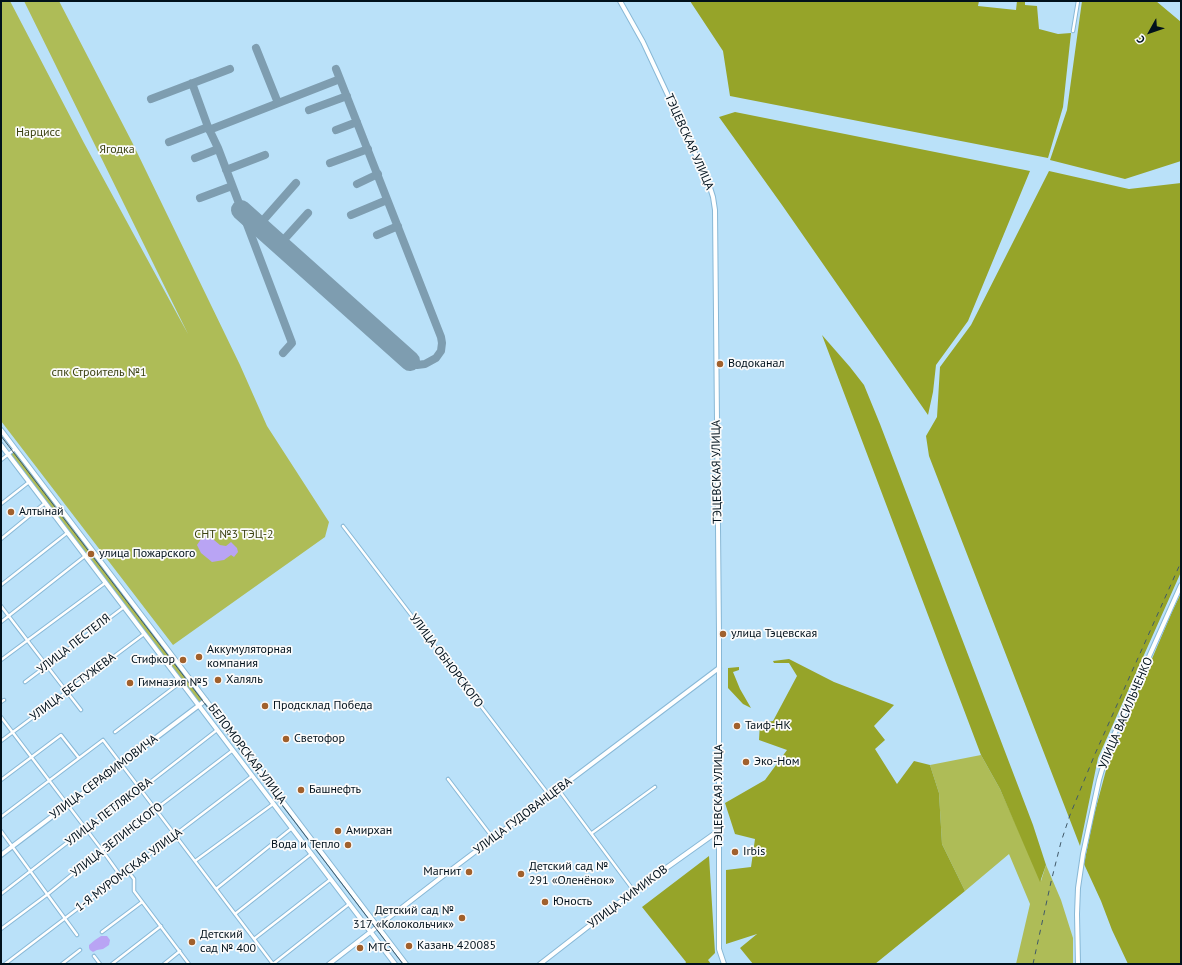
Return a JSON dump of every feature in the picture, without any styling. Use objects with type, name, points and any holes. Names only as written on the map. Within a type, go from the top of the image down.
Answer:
[{"type":"main road","name":"ТЭЦЕВСКАЯ УЛИЦА","points":[[620,1],[643,42],[708,180],[716,210],[719,949],[724,964]]},
{"type":"main road","name":"БЕЛОМОРСКАЯ УЛИЦА","points":[[1,430],[406,964]]},
{"type":"main road","name":"БЕЛОМОРСКАЯ УЛИЦА","points":[[1,445],[395,964]]},
{"type":"main road","name":"УЛИЦА ВАСИЛЬЧЕНКО","points":[[1078,964],[1078,888],[1083,854],[1099,780],[1109,746],[1181,586]]},
{"type":"main road","name":"УЛИЦА ГУДОВАНЦЕВА","points":[[328,964],[719,668]]},
{"type":"main road","name":"УЛИЦА СЕРАФИМОВИЧА","points":[[1,855],[206,700]]},
{"type":"main road","points":[[286,820],[293,815]]},
{"type":"main road","name":"УЛИЦА ХИМИКОВ","points":[[540,964],[634,890],[714,834],[719,834]]},
{"type":"street","points":[[1073,31],[1078,1]]},
{"type":"street","points":[[1,460],[15,449]]},
{"type":"street","points":[[1,504],[29,482]]},
{"type":"street","points":[[1,540],[45,503]]},
{"type":"street","name":"УЛИЦА ОБНОРСКОГО","points":[[343,526],[550,796]]},
{"type":"street","points":[[1,584],[68,533]]},
{"type":"street","points":[[1,622],[85,556]]},
{"type":"street","points":[[1,660],[106,583]]},
{"type":"street","points":[[1,606],[81,710]]},
{"type":"street","name":"УЛИЦА ПЕСТЕЛЯ","points":[[25,682],[124,607]]},
{"type":"street","name":"УЛИЦА БЕСТУЖЕВА","points":[[1,741],[144,634]]},
{"type":"street","points":[[115,732],[180,682]]},
{"type":"street","points":[[1,717],[120,875]]},
{"type":"street","name":"УЛИЦА ПЕТЛЯКОВА","points":[[1,894],[86,828],[140,790],[217,730]]},
{"type":"street","points":[[1,780],[61,735],[79,758]]},
{"type":"street","points":[[1,817],[103,740],[273,964],[349,904]]},
{"type":"street","name":"УЛИЦА ЗЕЛИНСКОГО","points":[[1,928],[48,894],[102,850],[233,750]]},
{"type":"street","name":"1-Я МУРОМСКАЯ УЛИЦА","points":[[5,964],[252,776]]},
{"type":"street","points":[[448,779],[493,838]]},
{"type":"street","points":[[592,833],[655,787]]},
{"type":"street","points":[[558,789],[634,890]]},
{"type":"street","points":[[195,861],[273,804]]},
{"type":"street","points":[[216,889],[292,828]]},
{"type":"street","points":[[1,831],[77,935]]},
{"type":"street","points":[[235,914],[311,854]]},
{"type":"street","points":[[127,870],[134,879],[134,891],[190,964]]},
{"type":"street","points":[[254,939],[331,879]]},
{"type":"street","points":[[102,932],[142,902]]},
{"type":"street","points":[[112,964],[161,926]]},
{"type":"street","points":[[62,964],[80,950]]},
{"type":"street","points":[[164,964],[180,951]]},
{"type":"street","points":[[94,956],[100,964]]},
{"type":"green space","points":[[1,1],[10,1],[84,143],[188,334],[24,1],[59,1],[132,142],[240,365],[267,426],[329,522],[325,537],[173,645],[1,421]]},
{"type":"green space","points":[[690,1],[979,1],[978,6],[1016,10],[1017,1],[1025,1],[1025,5],[1037,6],[1039,29],[1058,34],[1071,33],[1063,107],[1048,158],[730,96],[723,51]]},
{"type":"green space","points":[[1082,1],[1156,1],[1181,22],[1181,161],[1125,179],[1050,160],[1067,110]]},
{"type":"green space","points":[[735,112],[1030,171],[968,321],[936,365],[933,392],[928,415],[719,117]]},
{"type":"green space","points":[[1049,171],[1129,189],[1181,183],[1181,572],[1098,758],[1080,846],[929,456],[926,436],[937,417],[940,367],[971,325]]},
{"type":"green space","points":[[822,335],[864,385],[880,424],[1033,825],[1046,865],[1040,882],[1000,789],[981,755]]},
{"type":"green space","points":[[15,451],[203,700],[199,704],[10,455]]},
{"type":"green space","points":[[1181,593],[1181,964],[1128,964],[1084,864],[1094,815],[1109,759]]},
{"type":"green space","points":[[789,659],[834,682],[894,705],[874,726],[885,740],[875,749],[897,784],[914,761],[930,765],[939,793],[942,844],[965,891],[875,964],[753,964],[740,948],[757,934],[726,944],[726,870],[751,867],[755,839],[735,834],[725,803],[765,780],[787,750],[759,740],[760,723],[773,721],[797,676],[789,663],[774,663],[773,661]]},
{"type":"green space","points":[[739,667],[739,670],[733,672],[740,689],[751,708],[743,704],[728,688],[728,668]]},
{"type":"green space","points":[[981,755],[1000,789],[1041,881],[1046,865],[1061,900],[1073,938],[1073,964],[1016,964],[1030,904],[1009,854],[965,891],[942,844],[939,793],[930,765]]},
{"type":"green space","points":[[709,856],[715,953],[708,960],[711,964],[685,964],[686,962],[642,907]]},
{"type":"shaded area","points":[[208,535],[220,545],[226,546],[231,542],[237,548],[238,552],[234,557],[231,555],[224,560],[212,562],[201,553],[197,545],[203,536]]},
{"type":"shaded area","points":[[101,936],[107,936],[110,940],[109,945],[103,949],[93,952],[90,950],[89,945]]},
{"type":"taxiway","points":[[256,48],[278,103]]},
{"type":"taxiway","points":[[151,99],[230,69]]},
{"type":"taxiway","points":[[336,69],[441,337],[441,351],[436,358],[425,364],[417,365],[410,361]]},
{"type":"taxiway","points":[[209,130],[340,79]]},
{"type":"taxiway","points":[[192,83],[292,343],[283,353]]},
{"type":"taxiway","points":[[309,110],[347,96]]},
{"type":"taxiway","points":[[336,130],[357,122]]},
{"type":"taxiway","points":[[169,142],[208,127]]},
{"type":"taxiway","points":[[195,158],[218,149]]},
{"type":"taxiway","points":[[330,163],[368,149]]},
{"type":"taxiway","points":[[226,170],[265,155]]},
{"type":"taxiway","points":[[357,184],[378,174]]},
{"type":"taxiway","points":[[259,225],[296,183]]},
{"type":"taxiway","points":[[200,198],[232,186]]},
{"type":"taxiway","points":[[351,215],[387,200]]},
{"type":"taxiway","points":[[280,244],[308,213]]},
{"type":"taxiway","points":[[377,235],[398,226]]},
{"type":"runway","points":[[241,210],[410,361]]},
{"type":"tram line","points":[[1,436],[403,964]]},
{"type":"railway","points":[[1033,964],[1051,882],[1061,842],[1070,815],[1095,754],[1181,562]]},
{"type":"place","name":"Водоканал","points":[[720,364]]},
{"type":"place","name":"Алтынай","points":[[11,512]]},
{"type":"place","name":"улица Пожарского","points":[[91,554]]},
{"type":"place","name":"улица Тэцевская","points":[[723,634]]},
{"type":"place","name":"Аккумуляторная компания","points":[[199,657]]},
{"type":"place","name":"Стифкор","points":[[183,660]]},
{"type":"place","name":"Халяль","points":[[218,680]]},
{"type":"place","name":"Гимназия №5","points":[[130,683]]},
{"type":"place","name":"Продсклад Победа","points":[[265,706]]},
{"type":"place","name":"Таиф-НК","points":[[737,726]]},
{"type":"place","name":"Светофор","points":[[286,739]]},
{"type":"place","name":"Эко-Ном","points":[[746,762]]},
{"type":"place","name":"Башнефть","points":[[301,790]]},
{"type":"place","name":"Амирхан","points":[[338,831]]},
{"type":"place","name":"Вода и Тепло","points":[[348,845]]},
{"type":"place","name":"Irbis","points":[[735,852]]},
{"type":"place","name":"Магнит","points":[[469,872]]},
{"type":"place","name":"Детский сад № 291 «Оленёнок»","points":[[521,874]]},
{"type":"place","name":"Юность","points":[[545,902]]},
{"type":"place","name":"Детский сад № 317 «Колокольчик»","points":[[462,918]]},
{"type":"place","name":"Детский сад № 400","points":[[192,942]]},
{"type":"place","name":"Казань 420085","points":[[409,946]]},
{"type":"place","name":"МТС","points":[[360,948]]},
{"type":"park label","name":"Нарцисс","points":[[38,133]]},
{"type":"park label","name":"Ягодка","points":[[117,150]]},
{"type":"park label","name":"спк Строитель №1","points":[[99,373]]},
{"type":"park label","name":"СНТ №3 ТЭЦ-2","points":[[234,535]]}]
